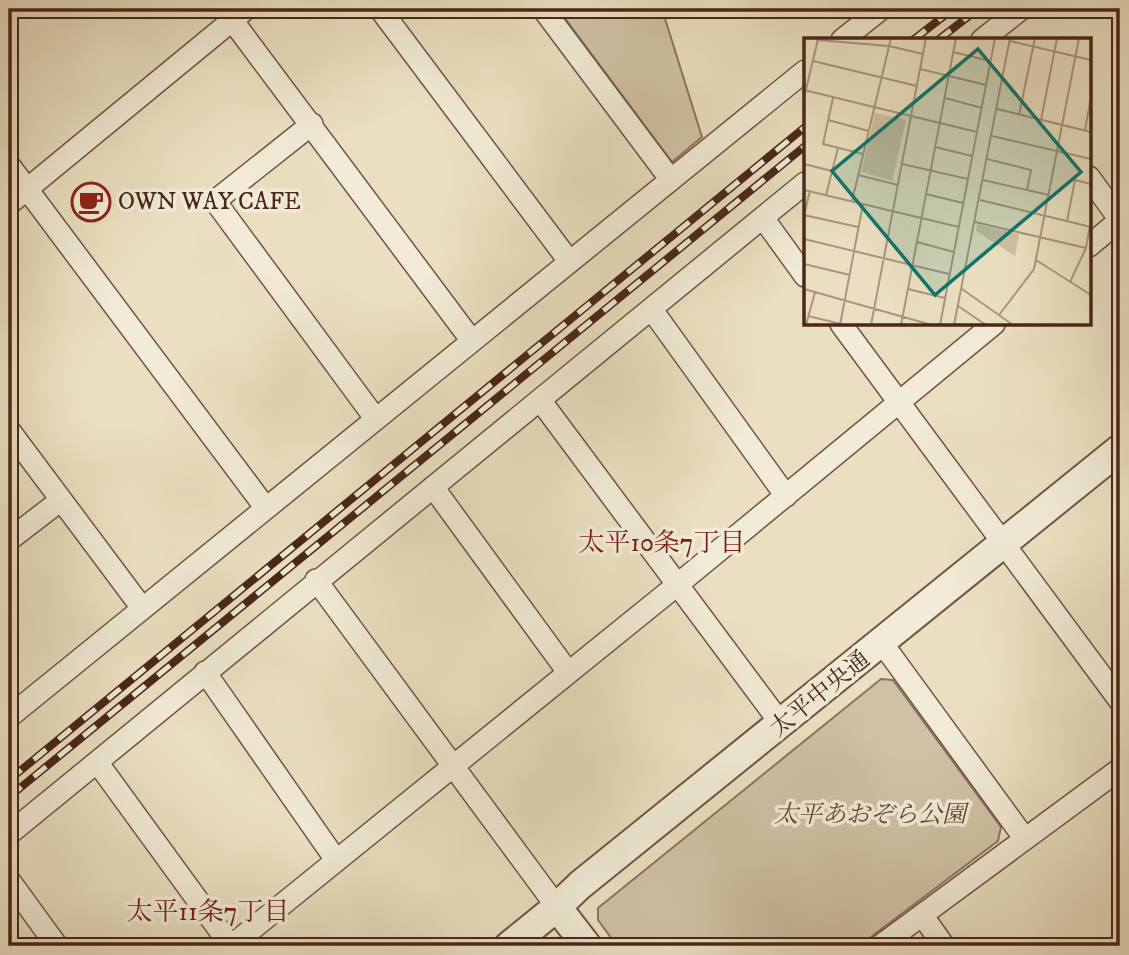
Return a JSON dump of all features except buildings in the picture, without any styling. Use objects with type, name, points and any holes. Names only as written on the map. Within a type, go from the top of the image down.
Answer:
[{"type":"street","points":[[380,9],[569,261]]},
{"type":"street","points":[[543,9],[671,180]]},
{"type":"street","points":[[845,38],[881,9]]},
{"type":"street","points":[[987,38],[1021,9]]},
{"type":"street","points":[[9,204],[239,14],[312,124],[472,341]]},
{"type":"street","points":[[9,717],[804,72]]},
{"type":"street","points":[[312,124],[215,201],[375,418]]},
{"type":"street","points":[[9,164],[265,507]]},
{"type":"street","points":[[1090,178],[1120,220],[1090,245]]},
{"type":"street","points":[[9,834],[316,580],[652,310],[804,184]]},
{"type":"street","points":[[763,218],[804,275]]},
{"type":"street","points":[[652,310],[786,495]]},
{"type":"street","points":[[842,326],[1117,692]]},
{"type":"street","points":[[97,762],[231,946],[992,326]]},
{"type":"street","points":[[540,400],[782,725]]},
{"type":"street","points":[[9,430],[142,608]]},
{"type":"street","name":"太平中央通","points":[[509,946],[580,885],[782,725],[1120,449]]},
{"type":"street","points":[[433,487],[568,672]]},
{"type":"street","points":[[9,540],[61,500]]},
{"type":"street","points":[[316,580],[587,946]]},
{"type":"street","points":[[882,643],[1025,839]]},
{"type":"street","points":[[205,672],[336,860]]},
{"type":"street","points":[[880,946],[1120,769]]},
{"type":"street","points":[[9,880],[57,946]]},
{"type":"street","points":[[922,915],[944,946]]},
{"type":"green space","points":[[558,9],[662,9],[702,137],[672,162]]},
{"type":"green space","name":"太平あおぞら公園","points":[[881,679],[893,680],[1001,827],[998,841],[859,946],[617,946],[598,920],[598,908]]},
{"type":"railway","points":[[916,38],[953,9]]},
{"type":"railway","points":[[941,38],[978,9]]},
{"type":"railway","points":[[9,780],[804,128]]},
{"type":"railway","points":[[9,797],[804,147]]},
{"type":"place","name":"OWN WAY CAFE","points":[[91,202]]},
{"type":"district","name":"太平10条7丁目","points":[[662,543]]},
{"type":"district","name":"太平11条7丁目","points":[[208,912]]}]
